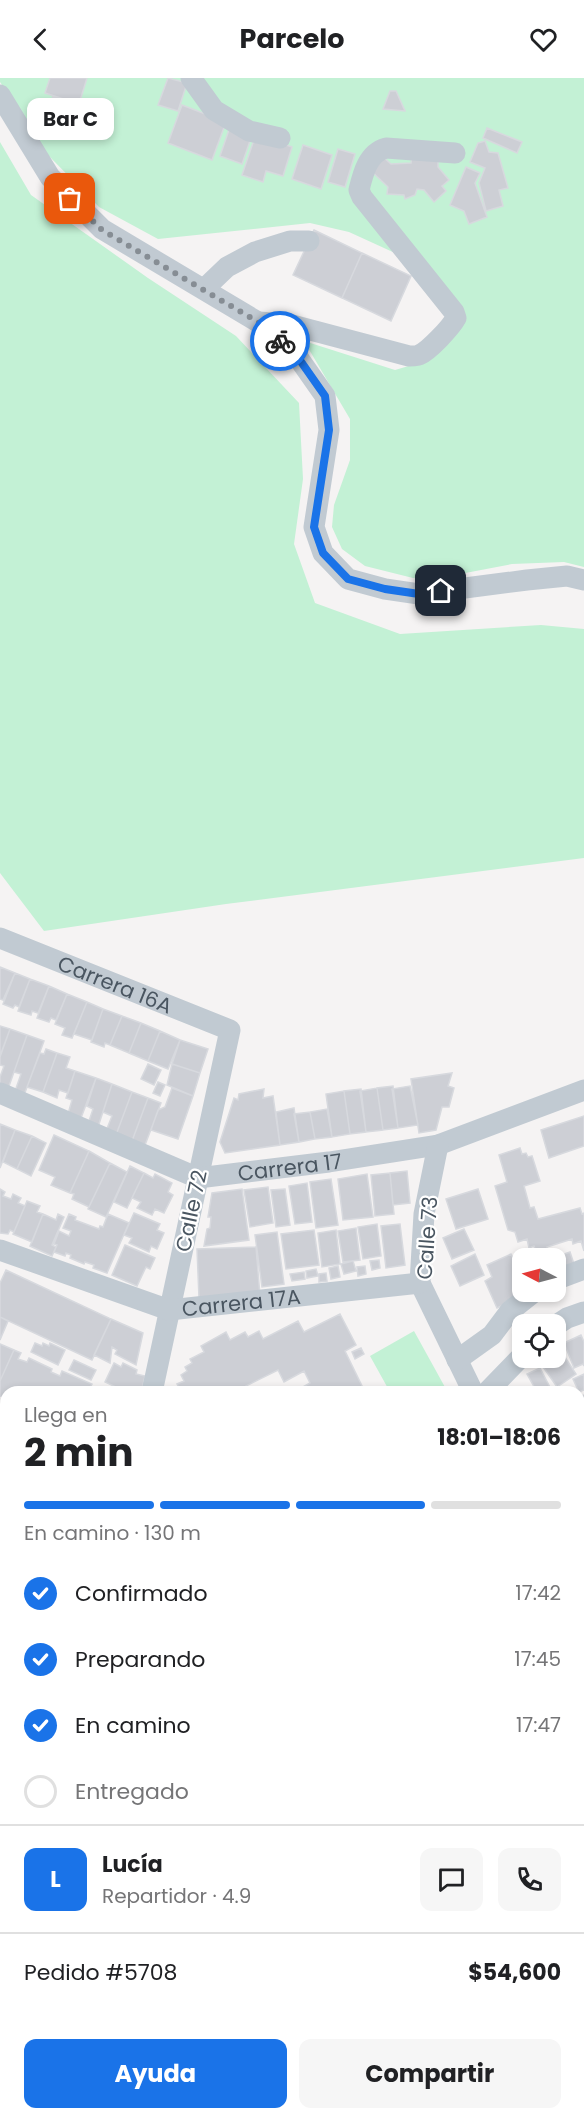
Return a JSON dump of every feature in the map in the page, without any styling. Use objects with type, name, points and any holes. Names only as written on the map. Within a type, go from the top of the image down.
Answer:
[{"type":"street","points":[[191,78],[214,110],[249,130],[280,138]]},
{"type":"street","points":[[0,94],[50,177],[102,230],[258,322],[297,356],[325,396],[329,430],[314,527],[323,553],[348,579],[385,589],[419,594],[567,576],[584,580]]},
{"type":"street","points":[[258,322],[288,324],[409,356],[419,355],[424,351],[453,324],[456,318],[454,312],[359,190],[370,158],[377,150],[386,148],[455,153]]},
{"type":"street","points":[[204,290],[226,267],[255,252],[290,241],[309,241]]},
{"type":"street","name":"Carrera 16A","points":[[0,938],[230,1030]]},
{"type":"street","name":"Calle 72","points":[[153,1386],[230,1030]]},
{"type":"street","name":"Carrera 17","points":[[198,1178],[328,1162],[438,1145],[584,1089]]},
{"type":"street","points":[[0,1093],[198,1178]]},
{"type":"street","name":"Calle 73","points":[[438,1145],[424,1214],[420,1283],[470,1386]]},
{"type":"street","name":"Carrera 17A","points":[[0,1250],[169,1310],[420,1283]]},
{"type":"street","points":[[566,1276],[584,1269]]},
{"type":"street","points":[[457,1360],[492,1335],[510,1311],[521,1302]]},
{"type":"street","points":[[566,1319],[584,1312]]},
{"type":"street","points":[[493,1386],[512,1366]]},
{"type":"green space","points":[[0,78],[584,78],[584,567],[564,562],[512,564],[460,574],[413,578],[365,566],[342,549],[332,527],[334,505],[350,460],[350,419],[304,341],[395,370],[419,363],[463,320],[419,264],[349,232],[310,223],[158,239],[99,207],[48,155],[0,82]]},
{"type":"green space","points":[[0,142],[31,195],[148,278],[236,336],[299,403],[303,479],[294,544],[315,603],[400,634],[541,625],[584,629],[584,858],[226,904],[44,931],[0,873]]},
{"type":"green space","points":[[414,1331],[444,1386],[387,1386],[370,1356]]},
{"type":"building","points":[[50,78],[87,78],[79,104],[45,93]]},
{"type":"building","points":[[168,78],[187,83],[178,111],[158,105]]},
{"type":"building","points":[[390,91],[396,91],[405,111],[383,109]]},
{"type":"building","points":[[53,96],[70,103],[66,114],[49,107]]},
{"type":"building","points":[[182,105],[226,122],[212,160],[168,143]]},
{"type":"building","points":[[49,113],[65,119],[60,132]]},
{"type":"building","points":[[230,127],[252,135],[242,164],[220,156]]},
{"type":"building","points":[[487,128],[522,142],[517,153],[483,138]]},
{"type":"building","points":[[256,134],[292,147],[283,176],[266,171],[263,182],[242,175]]},
{"type":"building","points":[[485,141],[489,152],[498,153],[508,188],[499,190],[503,206],[486,211],[479,183],[485,168],[470,162],[478,143]]},
{"type":"building","points":[[303,145],[332,155],[321,189],[292,179]]},
{"type":"building","points":[[338,149],[355,154],[345,187],[328,182]]},
{"type":"building","points":[[438,154],[438,167],[449,180],[442,186],[446,191],[434,202],[424,190],[417,189],[415,195],[405,199],[404,195],[387,194],[388,187],[368,168],[381,155],[391,164],[411,163],[412,155]]},
{"type":"building","points":[[466,167],[480,173],[475,183],[487,217],[469,224],[464,211],[450,205]]},
{"type":"building","points":[[314,230],[362,253],[342,298],[293,275]]},
{"type":"building","points":[[362,253],[411,276],[391,321],[342,298]]},
{"type":"building","points":[[0,967],[15,973],[3,1000],[0,999]]},
{"type":"building","points":[[15,973],[30,979],[19,1007],[15,1005],[13,1008],[3,1004]]},
{"type":"building","points":[[30,979],[49,986],[38,1013],[32,1011],[31,1015],[18,1011]]},
{"type":"building","points":[[49,986],[67,994],[56,1020],[51,1018],[49,1022],[37,1018]]},
{"type":"building","points":[[67,994],[87,1002],[72,1038],[62,1035],[65,1028],[55,1024]]},
{"type":"building","points":[[87,1002],[103,1009],[92,1040],[74,1034]]},
{"type":"building","points":[[103,1009],[122,1016],[110,1045],[105,1043],[104,1047],[91,1042]]},
{"type":"building","points":[[122,1016],[141,1023],[129,1053],[110,1045]]},
{"type":"building","points":[[141,1023],[160,1031],[148,1061],[129,1053]]},
{"type":"building","points":[[0,1026],[10,1029],[0,1056]]},
{"type":"building","points":[[10,1029],[27,1035],[8,1089],[0,1086],[4,1066],[0,1065],[0,1057]]},
{"type":"building","points":[[160,1031],[180,1040],[168,1069],[148,1061]]},
{"type":"building","points":[[27,1035],[44,1041],[23,1098],[14,1094],[21,1074],[14,1072]]},
{"type":"building","points":[[180,1040],[208,1049],[200,1073],[172,1064]]},
{"type":"building","points":[[46,1049],[57,1053],[43,1092],[27,1087],[40,1053],[44,1054]]},
{"type":"building","points":[[57,1053],[70,1057],[66,1068],[75,1071],[68,1093],[59,1090],[57,1098],[43,1092]]},
{"type":"building","points":[[148,1064],[161,1070],[154,1085],[141,1079]]},
{"type":"building","points":[[172,1064],[200,1073],[193,1096],[167,1085]]},
{"type":"building","points":[[75,1071],[96,1078],[81,1118],[68,1114],[72,1100],[66,1098]]},
{"type":"building","points":[[452,1073],[448,1086],[454,1088],[449,1107],[442,1107],[436,1130],[419,1133],[411,1079]]},
{"type":"building","points":[[96,1078],[112,1084],[98,1127],[88,1124],[93,1109],[87,1106]]},
{"type":"building","points":[[158,1082],[165,1085],[160,1096],[153,1093]]},
{"type":"building","points":[[112,1084],[132,1092],[116,1135],[106,1131],[112,1116],[103,1112]]},
{"type":"building","points":[[393,1086],[398,1128],[383,1130],[377,1088]]},
{"type":"building","points":[[410,1086],[418,1125],[398,1128],[392,1089]]},
{"type":"building","points":[[172,1088],[193,1096],[178,1139],[151,1130],[158,1110],[165,1107]]},
{"type":"building","points":[[377,1088],[383,1130],[366,1132],[360,1091]]},
{"type":"building","points":[[264,1089],[263,1098],[273,1096],[280,1145],[225,1153],[220,1142],[234,1098],[238,1100],[239,1094]]},
{"type":"building","points":[[361,1089],[366,1132],[350,1134],[344,1091]]},
{"type":"building","points":[[344,1091],[350,1134],[332,1137],[326,1094]]},
{"type":"building","points":[[132,1092],[148,1098],[132,1141],[116,1135]]},
{"type":"building","points":[[148,1098],[161,1103],[145,1145],[132,1141]]},
{"type":"building","points":[[294,1108],[299,1142],[280,1145],[276,1112]]},
{"type":"building","points":[[327,1109],[332,1137],[315,1139],[310,1112]]},
{"type":"building","points":[[310,1112],[315,1139],[299,1142],[294,1114]]},
{"type":"building","points":[[584,1116],[584,1146],[549,1158],[541,1130]]},
{"type":"building","points":[[0,1124],[15,1130],[0,1168]]},
{"type":"building","points":[[15,1130],[32,1136],[17,1169],[3,1162]]},
{"type":"building","points":[[54,1135],[89,1151],[70,1193],[51,1185],[55,1177],[39,1170]]},
{"type":"building","points":[[32,1136],[46,1143],[31,1176],[17,1169]]},
{"type":"building","points":[[520,1148],[522,1154],[532,1156],[540,1181],[524,1186],[530,1208],[534,1207],[538,1219],[580,1208],[582,1214],[584,1213],[584,1251],[581,1241],[573,1244],[572,1239],[547,1248],[535,1248],[534,1246],[529,1248],[527,1239],[518,1242],[515,1232],[508,1230],[495,1186],[507,1182],[499,1155]]},
{"type":"building","points":[[89,1151],[110,1163],[89,1207],[72,1199],[74,1194],[70,1193]]},
{"type":"building","points":[[110,1163],[127,1172],[106,1217],[88,1209]]},
{"type":"building","points":[[130,1166],[144,1173],[127,1208],[114,1202]]},
{"type":"building","points":[[407,1171],[410,1203],[393,1205],[390,1173]]},
{"type":"building","points":[[144,1173],[153,1178],[155,1174],[172,1183],[168,1192],[173,1195],[164,1213],[155,1209],[152,1215],[137,1208],[141,1202],[132,1198]]},
{"type":"building","points":[[390,1173],[394,1214],[375,1216],[371,1175]]},
{"type":"building","points":[[367,1174],[373,1217],[343,1220],[338,1179]]},
{"type":"building","points":[[331,1179],[338,1225],[316,1228],[310,1182]]},
{"type":"building","points":[[307,1183],[312,1222],[295,1224],[289,1186]]},
{"type":"building","points":[[268,1187],[273,1223],[250,1227],[244,1190]]},
{"type":"building","points":[[0,1189],[5,1192],[3,1196],[11,1199],[13,1194],[21,1198],[18,1203],[25,1206],[14,1232],[10,1230],[8,1234],[0,1233]]},
{"type":"building","points":[[242,1189],[249,1240],[204,1246],[207,1229],[210,1228],[211,1217],[208,1217],[212,1193]]},
{"type":"building","points":[[285,1189],[290,1225],[276,1227],[271,1190]]},
{"type":"building","points":[[478,1189],[488,1219],[456,1229],[446,1199]]},
{"type":"building","points":[[27,1201],[40,1206],[37,1212],[43,1214],[32,1242],[13,1234]]},
{"type":"building","points":[[134,1213],[160,1224],[157,1230],[164,1233],[157,1249],[151,1246],[149,1252],[129,1243],[132,1238],[124,1235]]},
{"type":"building","points":[[43,1214],[56,1220],[58,1214],[64,1217],[52,1245],[56,1247],[52,1256],[30,1246]]},
{"type":"building","points":[[69,1214],[76,1217],[75,1220],[99,1229],[100,1226],[103,1227],[108,1214],[129,1223],[107,1273],[93,1268],[94,1265],[85,1262],[84,1264],[70,1258],[71,1255],[66,1253],[65,1256],[54,1252],[57,1245],[54,1244],[59,1231],[69,1236],[71,1231],[63,1228]]},
{"type":"building","points":[[377,1224],[381,1256],[363,1259],[358,1227]]},
{"type":"building","points":[[400,1224],[405,1265],[386,1268],[381,1226]]},
{"type":"building","points":[[356,1228],[360,1260],[343,1262],[338,1231]]},
{"type":"building","points":[[464,1229],[474,1250],[452,1259],[443,1238]]},
{"type":"building","points":[[314,1230],[319,1265],[286,1269],[281,1234]]},
{"type":"building","points":[[336,1230],[340,1264],[322,1267],[318,1233]]},
{"type":"building","points":[[277,1232],[284,1284],[262,1287],[255,1235]]},
{"type":"building","points":[[125,1245],[155,1258],[150,1269],[146,1267],[137,1286],[112,1275]]},
{"type":"building","points":[[256,1247],[260,1296],[199,1298],[197,1249]]},
{"type":"building","points":[[570,1252],[575,1267],[566,1270],[566,1253]]},
{"type":"building","points":[[475,1254],[484,1275],[460,1286],[451,1266]]},
{"type":"building","points":[[511,1254],[512,1256],[512,1301],[497,1308],[485,1281],[492,1277],[487,1265]]},
{"type":"building","points":[[379,1260],[380,1268],[372,1270],[370,1261]]},
{"type":"building","points":[[353,1261],[356,1271],[344,1274],[341,1264]]},
{"type":"building","points":[[338,1266],[340,1277],[331,1279],[329,1268]]},
{"type":"building","points":[[365,1266],[366,1274],[358,1276],[357,1267]]},
{"type":"building","points":[[316,1269],[318,1276],[307,1278],[306,1271]]},
{"type":"building","points":[[6,1270],[111,1319],[92,1360],[0,1317],[0,1283]]},
{"type":"building","points":[[304,1272],[305,1279],[292,1281],[290,1274]]},
{"type":"building","points":[[326,1273],[327,1281],[319,1282],[319,1274]]},
{"type":"building","points":[[340,1314],[356,1345],[345,1351],[362,1386],[305,1386],[310,1383],[304,1371],[284,1382],[278,1370],[246,1386],[178,1386],[177,1384],[184,1381],[181,1375],[187,1371],[185,1367],[192,1363],[190,1359],[204,1352],[201,1346],[226,1332],[230,1340],[245,1332],[248,1337],[259,1331],[263,1339],[298,1321],[304,1332]]},
{"type":"building","points":[[0,1317],[8,1321],[0,1340]]},
{"type":"building","points":[[111,1319],[143,1333],[136,1365],[115,1354],[117,1350],[112,1347],[110,1363],[94,1355]]},
{"type":"building","points":[[581,1335],[584,1342],[584,1366],[583,1364],[574,1368],[566,1342]]},
{"type":"building","points":[[35,1343],[49,1346],[50,1343],[65,1350],[58,1365],[31,1352]]},
{"type":"building","points":[[0,1344],[14,1350],[0,1381]]},
{"type":"building","points":[[361,1348],[364,1354],[355,1359],[352,1352]]},
{"type":"building","points":[[14,1350],[21,1353],[18,1359],[27,1362],[29,1358],[52,1369],[51,1372],[60,1376],[62,1371],[92,1384],[91,1386],[0,1386],[0,1381]]},
{"type":"building","points":[[566,1359],[576,1374],[556,1386],[544,1368],[566,1368]]},
{"type":"building","points":[[74,1360],[96,1370],[91,1380],[69,1370]]},
{"type":"building","points":[[114,1363],[121,1367],[123,1363],[137,1370],[136,1374],[145,1376],[143,1386],[113,1386],[105,1382]]},
{"type":"building","points":[[540,1368],[549,1386],[534,1386],[527,1374]]},
{"type":"building","points":[[584,1374],[584,1386],[576,1386],[573,1379]]},
{"type":"way so far","points":[[70,199],[102,230],[258,322],[280,341]]},
{"type":"place","name":"Bar C","points":[[70,199]]},
{"type":"route","points":[[280,341],[297,356],[325,396],[329,430],[314,527],[323,553],[348,579],[385,589],[419,594],[441,591]]}]
